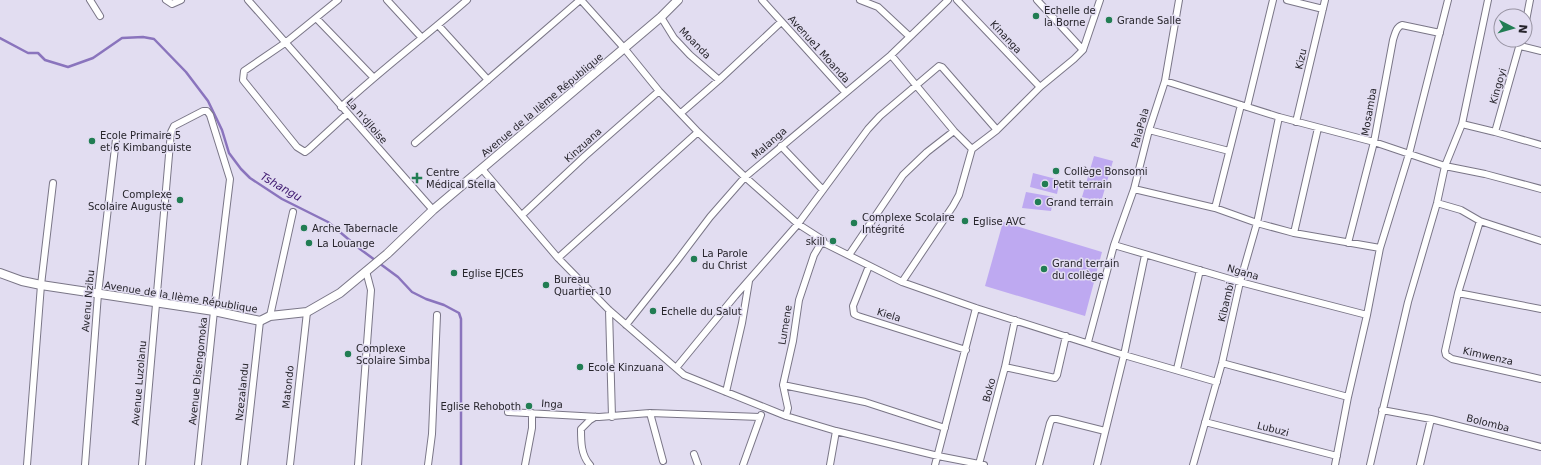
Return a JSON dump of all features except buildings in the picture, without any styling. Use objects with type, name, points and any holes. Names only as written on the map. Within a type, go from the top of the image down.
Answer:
[{"type":"street","points":[[90,0],[100,16]]},
{"type":"street","points":[[166,0],[172,4],[181,0]]},
{"type":"street","name":"La n'djloise","points":[[248,0],[433,210]]},
{"type":"street","points":[[338,0],[285,43],[244,72],[242,76],[243,80],[297,147],[305,152],[347,114]]},
{"type":"street","points":[[387,0],[422,38]]},
{"type":"street","points":[[341,107],[373,77],[467,0]]},
{"type":"street","points":[[415,143],[580,0],[624,48],[659,91],[698,132],[745,177],[798,224],[822,240],[824,243],[902,282],[976,308],[1088,342],[1124,355],[1217,382],[1193,465]]},
{"type":"street","name":"Avenue de la IIème République","points":[[0,273],[22,281],[41,285],[214,311],[260,321],[270,316],[307,312],[340,293],[387,254],[433,210],[661,17],[678,0]]},
{"type":"street","name":"Avenue1 Moanda","points":[[762,0],[845,92]]},
{"type":"street","points":[[860,0],[878,7],[909,36]]},
{"type":"street","name":"Malanga","points":[[626,325],[672,269],[710,217],[745,177],[891,55],[948,0]]},
{"type":"street","name":"Kinanga","points":[[958,0],[1040,88]]},
{"type":"street","points":[[1037,0],[1083,50]]},
{"type":"street","points":[[902,282],[954,206],[959,195],[972,149],[997,130],[1040,88],[1074,60],[1083,50],[1100,0]]},
{"type":"street","points":[[1179,0],[1165,81],[1296,122],[1374,142],[1445,166],[1485,174],[1541,189]]},
{"type":"street","points":[[1215,208],[1229,151],[1244,106],[1273,0]]},
{"type":"street","points":[[1287,0],[1323,9]]},
{"type":"street","name":"Kizu","points":[[1296,122],[1325,0]]},
{"type":"street","points":[[1335,465],[1380,248],[1409,154],[1448,0]]},
{"type":"street","points":[[1370,465],[1408,302],[1437,203],[1445,166],[1462,124],[1488,0]]},
{"type":"street","name":"Moanda","points":[[661,17],[674,38],[690,55],[719,80]]},
{"type":"street","points":[[316,18],[373,77]]},
{"type":"street","points":[[681,113],[781,22]]},
{"type":"street","points":[[438,25],[488,80]]},
{"type":"street","name":"Mosamba","points":[[1348,243],[1374,142],[1392,40],[1396,29],[1398,26],[1402,25],[1440,33]]},
{"type":"street","name":"Kingoyi","points":[[1496,132],[1519,48]]},
{"type":"street","points":[[891,55],[954,131],[972,149]]},
{"type":"street","points":[[676,368],[798,224],[868,129],[880,116],[939,66],[942,67],[997,130]]},
{"type":"street","name":"PalaPala","points":[[1088,342],[1114,245],[1134,189],[1149,130],[1165,81]]},
{"type":"street","name":"Kinzuana","points":[[522,215],[585,156],[659,91]]},
{"type":"street","name":"Avenue Luzolanu","points":[[142,465],[171,132],[174,126],[203,111],[207,111],[210,115]]},
{"type":"street","name":"Avenue Disengomoka","points":[[198,465],[214,311],[230,179],[210,115]]},
{"type":"street","points":[[1257,223],[1279,117]]},
{"type":"street","points":[[1462,124],[1541,145]]},
{"type":"street","points":[[1294,233],[1318,128]]},
{"type":"street","points":[[1149,130],[1229,151]]},
{"type":"street","points":[[849,255],[903,175],[927,152],[954,131]]},
{"type":"street","points":[[558,258],[698,132]]},
{"type":"street","name":"Avenu Nzibu","points":[[85,465],[98,294],[116,139]]},
{"type":"street","points":[[781,146],[823,190]]},
{"type":"street","points":[[482,169],[558,258],[609,310],[684,375],[764,408],[836,431],[938,456],[982,464]]},
{"type":"street","points":[[28,465],[41,285],[53,183]]},
{"type":"street","points":[[1134,189],[1215,208],[1257,223],[1294,233],[1380,248]]},
{"type":"street","points":[[1437,203],[1461,210],[1480,221],[1541,241]]},
{"type":"street","points":[[270,316],[293,212]]},
{"type":"street","name":"Kimwenza","points":[[1480,221],[1458,293],[1445,351],[1446,355],[1452,359],[1541,379]]},
{"type":"street","name":"Kibambi","points":[[1217,382],[1240,282],[1257,223]]},
{"type":"street","name":"Lumene","points":[[786,416],[788,408],[783,385],[793,341],[799,300],[814,255],[822,240]]},
{"type":"street","name":"Ngana","points":[[1114,245],[1240,282],[1367,315]]},
{"type":"street","points":[[1097,465],[1124,355],[1145,255]]},
{"type":"street","name":"Kiela","points":[[869,266],[854,306],[854,314],[966,350]]},
{"type":"street","points":[[1176,369],[1200,270]]},
{"type":"street","points":[[358,465],[371,290],[366,271]]},
{"type":"street","points":[[726,392],[750,280]]},
{"type":"street","points":[[1458,293],[1541,309]]},
{"type":"street","points":[[935,465],[976,308]]},
{"type":"street","points":[[609,310],[612,417]]},
{"type":"street","name":"Matondo","points":[[290,465],[307,312]]},
{"type":"street","points":[[428,465],[432,434],[437,315]]},
{"type":"street","name":"Boko","points":[[982,464],[1015,320]]},
{"type":"street","name":"Nzezalandu","points":[[244,465],[260,321]]},
{"type":"street","points":[[1005,368],[1055,378],[1058,375],[1066,336]]},
{"type":"street","points":[[1222,363],[1348,397]]},
{"type":"street","points":[[783,385],[866,402],[945,428]]},
{"type":"street","points":[[743,465],[764,408]]},
{"type":"street","name":"Bolomba","points":[[1382,410],[1431,419],[1541,447]]},
{"type":"street","name":"Inga","points":[[508,412],[595,417],[612,417],[650,413],[760,417]]},
{"type":"street","points":[[525,465],[532,428],[532,413]]},
{"type":"street","points":[[650,413],[663,461]]},
{"type":"street","points":[[590,465],[586,460],[580,444],[581,429],[595,417]]},
{"type":"street","points":[[1039,465],[1052,419],[1105,431]]},
{"type":"street","points":[[1420,465],[1431,419]]},
{"type":"street","name":"Lubuzi","points":[[1205,422],[1337,456]]},
{"type":"street","points":[[830,465],[836,431]]},
{"type":"street","points":[[694,454],[698,465]]},
{"type":"shaded area","points":[[1094,156],[1113,161],[1101,202],[1082,197]]},
{"type":"shaded area","name":"Petit terrain","points":[[1033,173],[1060,180],[1057,194],[1030,187]]},
{"type":"shaded area","name":"Grand terrain","points":[[1026,192],[1054,197],[1051,211],[1022,208]]},
{"type":"shaded area","name":"Grand terrain du collège","points":[[1003,222],[1102,252],[1085,316],[985,286]]},
{"type":"waterway","name":"Tshangu","points":[[0,38],[28,53],[38,53],[45,60],[68,67],[93,58],[122,38],[143,37],[154,39],[186,72],[208,101],[222,130],[229,153],[250,178],[282,199],[328,222],[360,249],[398,277],[412,292],[459,313],[461,319],[461,465]]},
{"type":"place","name":"Echelle de la Borne","points":[[1036,16]]},
{"type":"place","name":"Grande Salle","points":[[1109,20]]},
{"type":"place","name":"Ecole Primaire 5 et 6 Kimbanguiste","points":[[92,141]]},
{"type":"place","name":"Collège Bonsomi","points":[[1056,171]]},
{"type":"place","name":"Centre Médical Stella","points":[[417,178]]},
{"type":"place","name":"Petit terrain","points":[[1045,184]]},
{"type":"place","name":"Complexe Scolaire Auguste","points":[[180,200]]},
{"type":"place","name":"Grand terrain","points":[[1038,202]]},
{"type":"place","name":"Eglise AVC","points":[[965,221]]},
{"type":"place","name":"Complexe Scolaire Intégrité","points":[[854,223]]},
{"type":"place","name":"Arche Tabernacle","points":[[304,228]]},
{"type":"place","name":"skill","points":[[833,241]]},
{"type":"place","name":"La Louange","points":[[309,243]]},
{"type":"place","name":"La Parole du Christ","points":[[694,259]]},
{"type":"place","name":"Grand terrain du collège","points":[[1044,269]]},
{"type":"place","name":"Eglise EJCES","points":[[454,273]]},
{"type":"place","name":"Bureau Quartier 10","points":[[546,285]]},
{"type":"place","name":"Echelle du Salut","points":[[653,311]]},
{"type":"place","name":"Complexe Scolaire Simba","points":[[348,354]]},
{"type":"place","name":"Ecole Kinzuana","points":[[580,367]]},
{"type":"place","name":"Eglise Rehoboth","points":[[529,406]]}]
